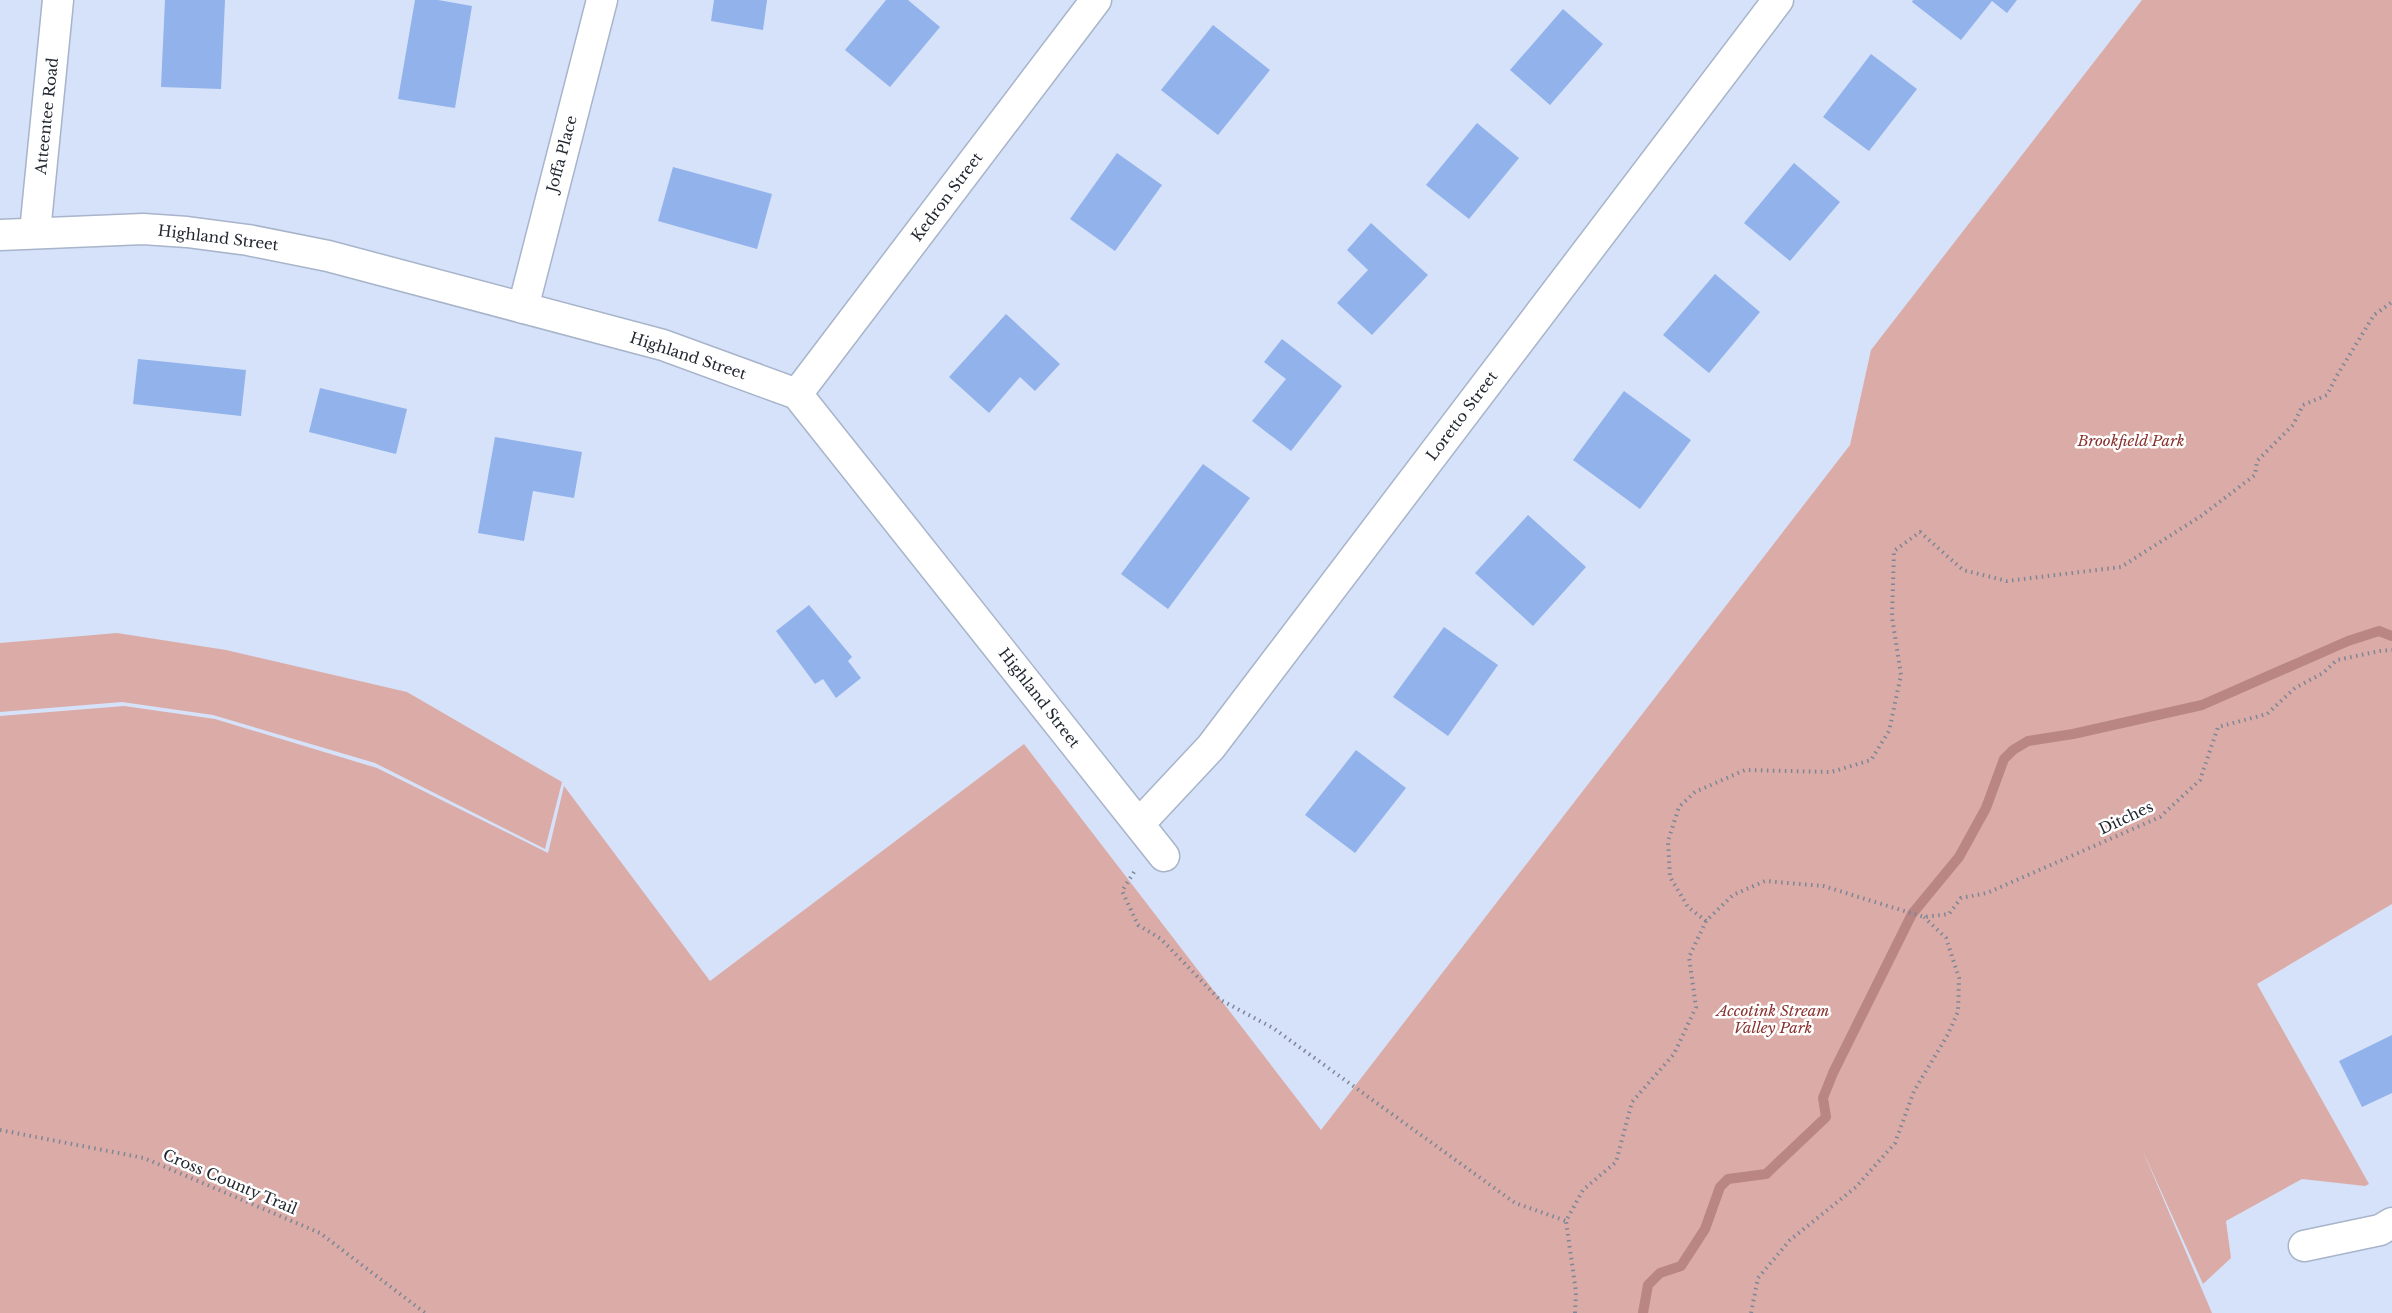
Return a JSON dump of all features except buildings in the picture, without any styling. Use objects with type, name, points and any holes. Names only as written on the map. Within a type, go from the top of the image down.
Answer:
[{"type":"street","name":"Atteentee Road","points":[[35,232],[58,0]]},
{"type":"street","name":"Joffa Place","points":[[523,308],[602,0]]},
{"type":"street","name":"Kedron Street","points":[[797,394],[1096,0]]},
{"type":"street","name":"Loretto Street","points":[[1139,824],[1211,747],[1778,0]]},
{"type":"street","name":"Highland Street","points":[[0,235],[143,229],[248,240],[328,256],[663,345],[797,394],[1164,856]]},
{"type":"street","points":[[2304,1246],[2380,1230],[2392,1223]]},
{"type":"path","points":[[1706,921],[1688,908],[1670,878],[1668,841],[1679,807],[1695,792],[1745,770],[1831,772],[1871,760],[1889,731],[1901,675],[1892,617],[1894,552],[1920,532],[1963,570],[2007,581],[2121,567],[2201,516],[2255,475],[2256,461],[2293,425],[2303,405],[2327,395],[2374,315],[2392,302]]},
{"type":"path","name":"Ditches","points":[[1924,917],[1949,914],[1961,898],[1987,893],[2160,817],[2200,780],[2218,727],[2266,714],[2295,688],[2323,673],[2337,660],[2392,650]]},
{"type":"path","points":[[1139,824],[1138,866],[1122,891],[1138,925],[1161,939],[1219,999],[1273,1028],[1407,1126],[1480,1175],[1515,1203],[1566,1221]]},
{"type":"path","points":[[1575,1313],[1576,1292],[1566,1221],[1583,1190],[1616,1162],[1632,1102],[1674,1054],[1696,1007],[1689,957],[1706,921],[1732,895],[1765,881],[1823,886],[1924,917],[1946,938],[1959,978],[1958,1012],[1947,1036],[1914,1091],[1895,1143],[1856,1187],[1790,1240],[1758,1278],[1751,1313]]},
{"type":"path","name":"Cross County Trail","points":[[0,1130],[144,1158],[309,1228],[320,1233],[425,1313]]},
{"type":"green space","name":"Accotink Stream Valley Park","points":[[2142,0],[2392,0],[2392,904],[2257,984],[2369,1184],[2365,1186],[2302,1179],[2226,1221],[2231,1258],[2203,1284],[2142,1149],[2212,1313],[0,1313],[0,716],[124,706],[215,719],[377,768],[548,853],[564,786],[710,981],[1024,744],[1321,1130],[1850,445],[1871,350]]},
{"type":"green space","points":[[117,633],[226,650],[407,692],[562,782],[545,849],[375,763],[213,715],[122,702],[0,712],[0,643]]},
{"type":"waterway","points":[[1643,1313],[1648,1285],[1660,1273],[1681,1266],[1705,1229],[1720,1187],[1728,1179],[1766,1174],[1826,1117],[1823,1098],[1833,1073],[1912,914],[1959,857],[1986,808],[2004,759],[2013,750],[2028,741],[2073,734],[2202,705],[2348,641],[2379,631],[2392,636]]},
{"type":"park label","name":"Brookfield Park","points":[[2131,441]]}]
